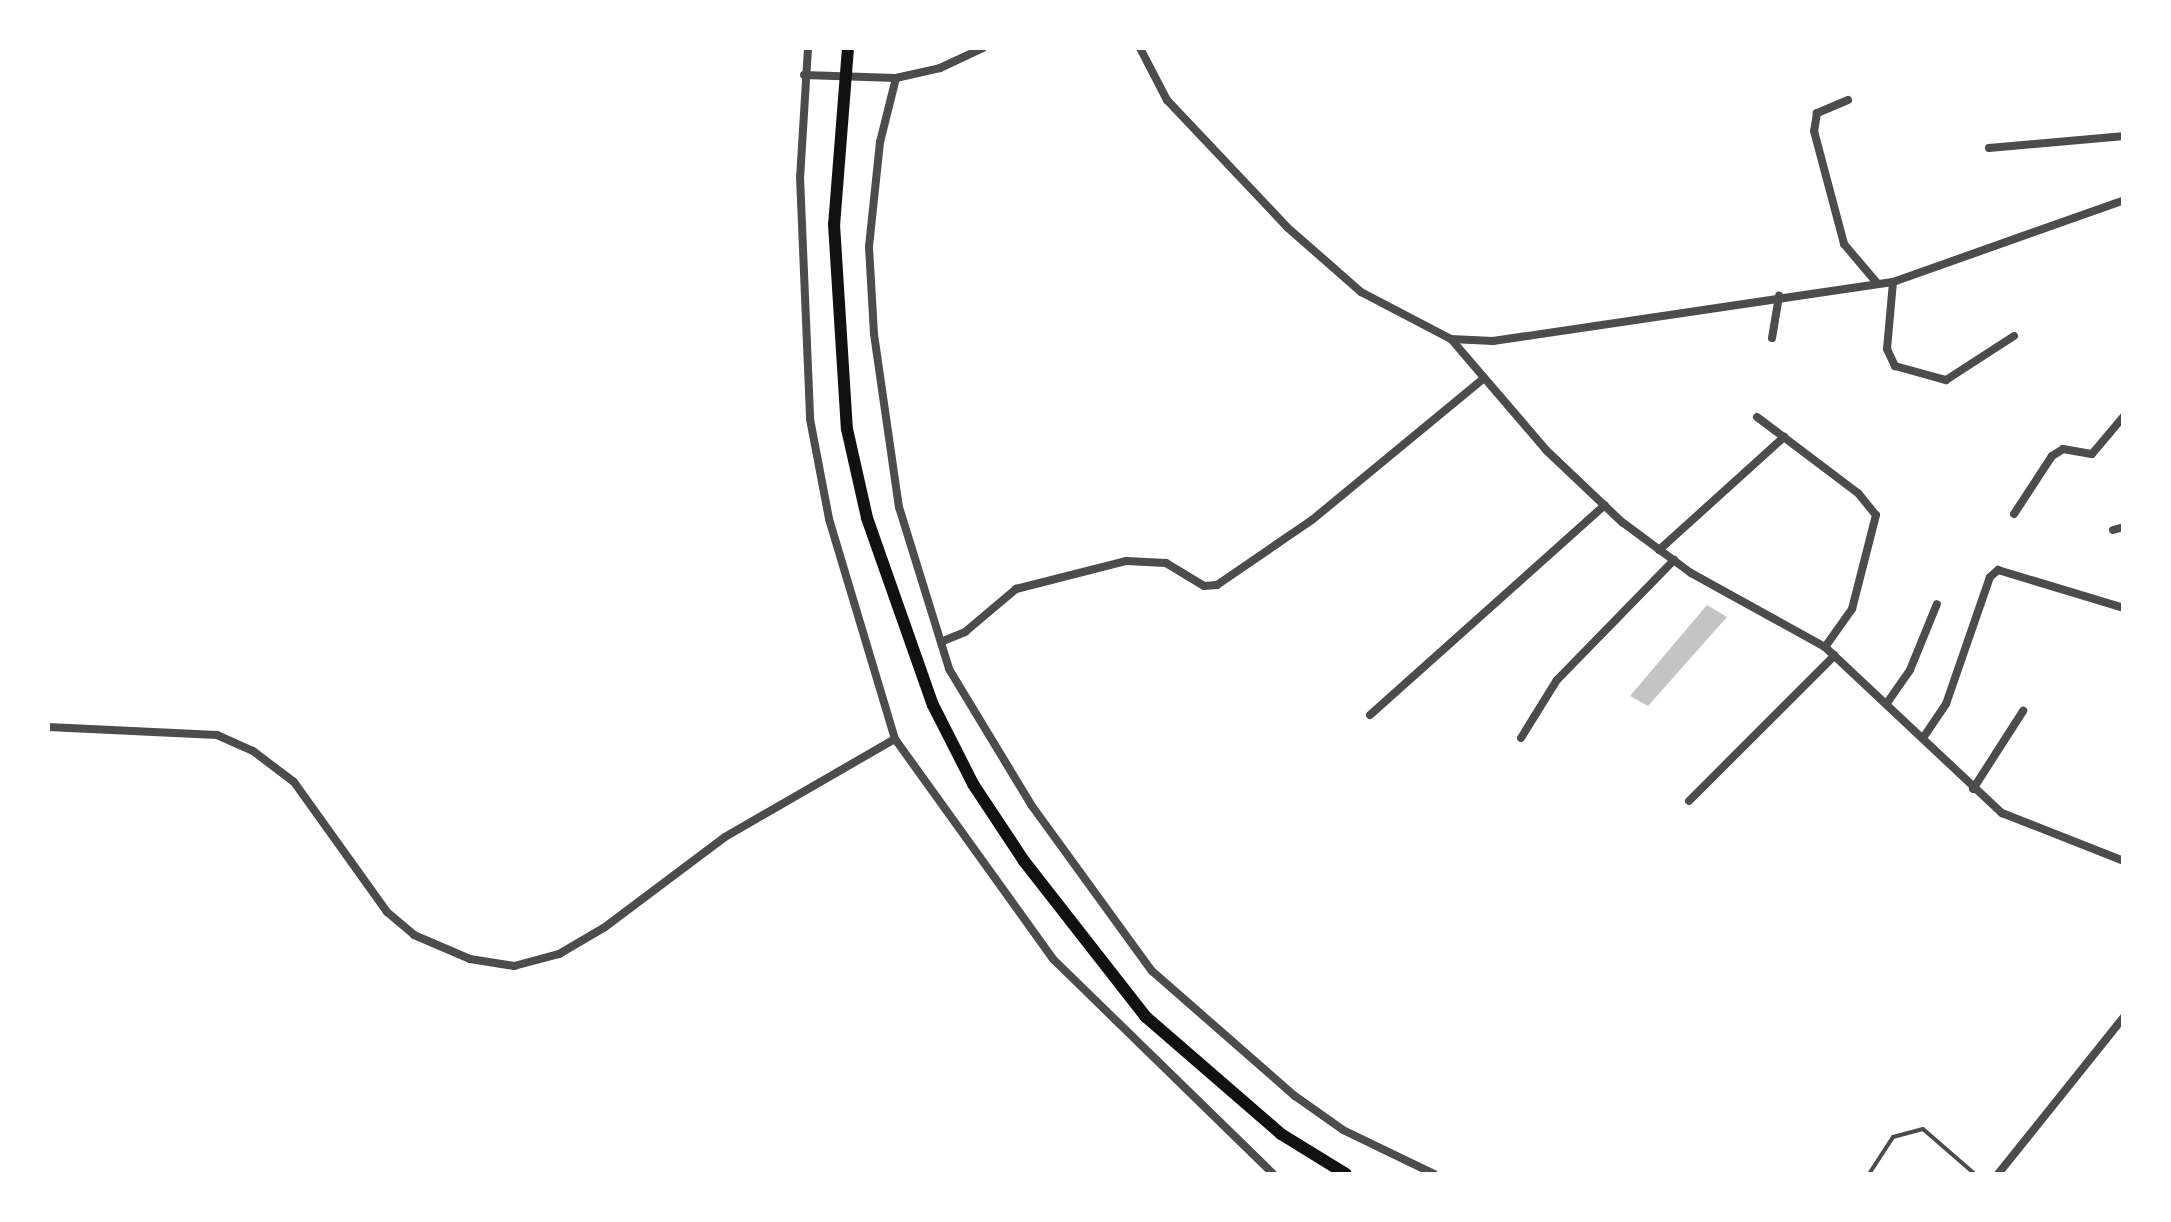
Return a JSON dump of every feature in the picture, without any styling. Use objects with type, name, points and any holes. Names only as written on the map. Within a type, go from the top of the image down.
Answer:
[{"type":"main road","points":[[848,52],[840,108],[834,224],[847,429],[866,518],[933,705],[972,784],[1024,861],[1146,1017],[1266,1123],[1346,1174]]},
{"type":"street","points":[[808,48],[804,74],[802,345],[810,419],[830,519],[895,738],[1053,959],[1273,1174]]},
{"type":"street","points":[[804,74],[896,78],[940,68],[983,48]]},
{"type":"street","points":[[1140,48],[1167,100],[1288,228],[1361,292],[1451,339],[1546,450],[1659,550],[1825,647],[2002,813],[2124,862]]},
{"type":"street","points":[[896,78],[874,196],[874,334],[899,507],[959,688],[1032,806],[1152,970],[1295,1096],[1343,1130],[1434,1174]]},
{"type":"street","points":[[1848,100],[1817,114],[1814,131],[1844,244],[1877,283]]},
{"type":"street","points":[[1990,148],[2124,136]]},
{"type":"street","points":[[1451,339],[1492,341],[1894,282],[2122,200]]},
{"type":"street","points":[[1894,282],[1887,350],[1895,366],[1946,380],[2014,336]]},
{"type":"street","points":[[1772,338],[1780,296]]},
{"type":"street","points":[[943,641],[964,632],[1016,589],[1126,561],[1166,563],[1204,586],[1217,585],[1312,520],[1484,378]]},
{"type":"street","points":[[1757,416],[1876,515],[1852,609],[1825,647]]},
{"type":"street","points":[[2014,514],[2052,456],[2063,450],[2092,454],[2124,416]]},
{"type":"street","points":[[1659,550],[1784,437]]},
{"type":"street","points":[[1370,714],[1605,505]]},
{"type":"street","points":[[2113,530],[2124,527]]},
{"type":"street","points":[[1521,738],[1557,680],[1674,560]]},
{"type":"street","points":[[1922,738],[1946,704],[1990,577],[1998,570],[2124,608]]},
{"type":"street","points":[[1887,703],[1910,670],[1937,604]]},
{"type":"street","points":[[1690,800],[1835,655]]},
{"type":"street","points":[[1973,789],[2023,711]]},
{"type":"street","points":[[48,727],[217,736],[252,751],[294,782],[388,912],[414,935],[470,959],[514,966],[560,954],[605,928],[725,837],[895,738]]},
{"type":"street","points":[[1998,1174],[2124,1017]]},
{"type":"lane","points":[[1870,1174],[1893,1137],[1908,1129],[1923,1129],[1970,1173]]},
{"type":"building","points":[[1707,605],[1727,617],[1648,706],[1630,696]]}]
